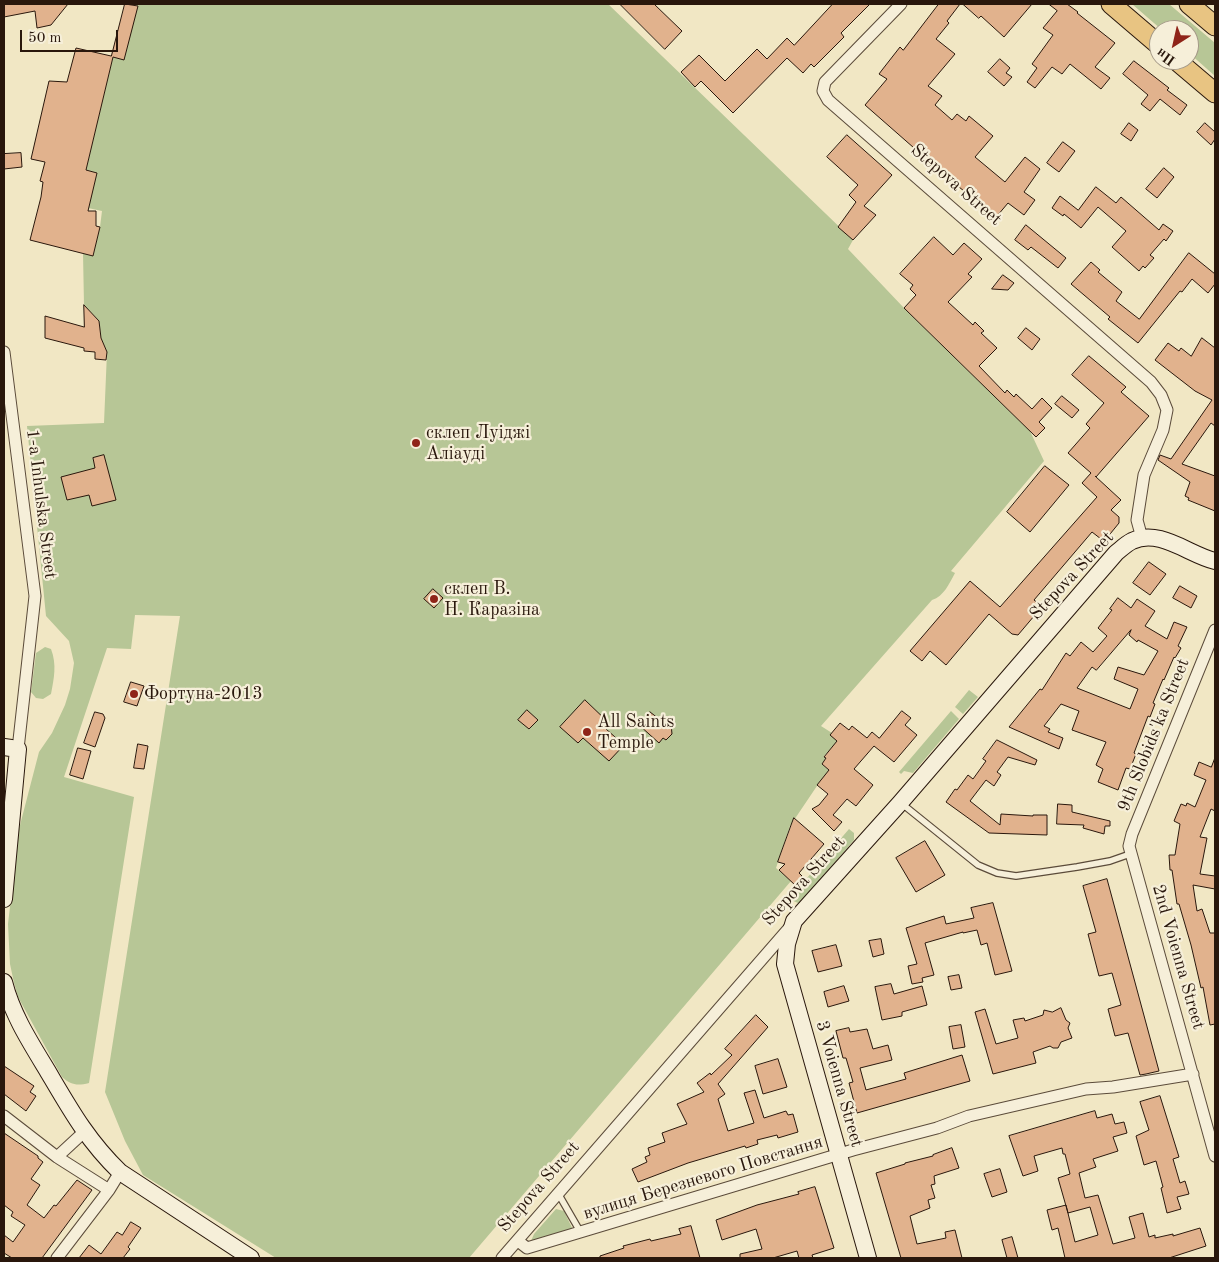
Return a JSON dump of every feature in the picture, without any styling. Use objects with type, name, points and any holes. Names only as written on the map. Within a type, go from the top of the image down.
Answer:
[{"type":"main road","points":[[1111,4],[1149,36]]},
{"type":"main road","points":[[1190,4],[1215,26]]},
{"type":"main road","points":[[1187,70],[1215,94]]},
{"type":"street","name":"Stepova Street","points":[[901,4],[825,82],[823,91],[828,100],[1151,382],[1161,394],[1167,410],[1163,430],[1144,475],[1139,500],[1137,520],[1142,538]]},
{"type":"street","name":"1-a Inhulska Street","points":[[4,352],[35,596],[11,748]]},
{"type":"street","name":"Stepova Street","points":[[502,1258],[794,921],[900,803],[1116,552],[1132,541],[1142,538],[1164,540],[1215,561]]},
{"type":"street","name":"9th Slobids'ka Street","points":[[1130,854],[1129,846],[1132,834],[1215,630]]},
{"type":"street","points":[[4,899],[11,748]]},
{"type":"street","name":"2nd Voienna Street","points":[[1130,854],[1215,1156]]},
{"type":"street","name":"3 Voienna Street","points":[[794,921],[787,944],[785,964],[868,1258]]},
{"type":"street","points":[[4,982],[8,998],[19,1022],[80,1125],[103,1156],[120,1172],[251,1258]]},
{"type":"street","name":"вулиця Березневого Повстання","points":[[518,1241],[527,1248],[839,1154],[937,1128],[969,1116],[1077,1091],[1193,1074]]},
{"type":"street","points":[[4,1116],[57,1157],[109,1190]]},
{"type":"street","points":[[57,1157],[80,1125]]},
{"type":"street","points":[[57,1258],[109,1190],[120,1172]]},
{"type":"lane","points":[[900,803],[978,865],[998,873],[1016,876],[1110,861],[1130,854]]},
{"type":"lane","points":[[558,1194],[581,1233]]},
{"type":"green space","points":[[129,4],[608,4],[853,240],[848,249],[904,308],[1030,431],[1044,461],[951,571],[955,573],[943,593],[932,600],[821,726],[832,733],[838,741],[824,756],[826,758],[822,764],[840,779],[821,780],[790,826],[776,868],[791,881],[469,1258],[276,1258],[143,1175],[125,1141],[105,1092],[180,616],[135,615],[131,649],[107,648],[64,777],[134,797],[89,1083],[74,1084],[62,1077],[18,997],[14,983],[10,964],[8,924],[19,829],[39,752],[52,733],[65,705],[70,689],[74,663],[69,641],[46,616],[27,426],[104,423],[107,352],[101,338],[99,321],[84,305],[83,253],[93,256],[102,211],[88,208],[97,173],[86,170],[113,57],[137,6]]},
{"type":"green space","points":[[1132,4],[1169,4],[1188,20],[1150,20]]},
{"type":"green space","points":[[1199,29],[1215,43],[1215,76],[1199,62]]},
{"type":"green space","points":[[45,647],[51,649],[54,671],[51,694],[43,699],[36,698],[31,692],[36,653]]},
{"type":"green space","points":[[969,690],[978,697],[963,714],[955,707]]},
{"type":"green space","points":[[951,711],[959,719],[913,773],[904,771],[901,774],[899,772]]},
{"type":"green space","points":[[849,829],[854,833],[854,840],[802,901],[798,903],[789,899]]},
{"type":"green space","points":[[556,1209],[564,1211],[573,1230],[533,1243],[531,1241],[534,1234]]},
{"type":"building","points":[[4,4],[68,4],[51,25],[37,28],[35,11],[4,17]]},
{"type":"building","points":[[125,4],[138,6],[124,60],[113,57],[86,170],[97,173],[88,211],[96,211],[96,226],[100,227],[93,256],[30,240],[41,197],[43,182],[40,181],[45,162],[31,159],[49,81],[67,82],[76,48],[111,56]]},
{"type":"building","points":[[620,4],[654,4],[682,31],[665,49]]},
{"type":"building","points":[[833,4],[870,4],[841,33],[844,37],[814,67],[811,64],[803,73],[787,58],[733,113],[701,81],[695,87],[681,72],[699,55],[725,81],[757,49],[767,59],[787,38],[794,45]]},
{"type":"building","points":[[939,4],[960,4],[947,21],[949,23],[936,39],[955,54],[928,86],[942,96],[935,105],[952,120],[957,114],[966,121],[969,116],[993,136],[975,157],[1005,182],[1025,157],[1040,169],[1024,192],[1035,200],[1024,215],[1008,203],[992,222],[980,212],[984,207],[929,163],[865,105],[887,79],[879,74],[900,47],[903,50]]},
{"type":"building","points":[[963,4],[1032,4],[1004,37],[981,16],[979,18]]},
{"type":"building","points":[[1049,4],[1067,4],[1115,43],[1095,67],[1110,78],[1101,89],[1070,64],[1062,74],[1052,67],[1035,88],[1027,82],[1037,68],[1032,64],[1053,35],[1043,28],[1057,11]]},
{"type":"building","points":[[1000,59],[1010,68],[1006,73],[1012,77],[1004,86],[988,72]]},
{"type":"building","points":[[1134,61],[1169,88],[1167,90],[1187,105],[1180,115],[1160,99],[1150,111],[1141,104],[1148,95],[1123,74]]},
{"type":"building","points":[[1129,123],[1138,130],[1131,141],[1121,134]]},
{"type":"building","points":[[1205,123],[1215,132],[1215,139],[1211,145],[1197,132]]},
{"type":"building","points":[[847,135],[892,175],[864,206],[876,215],[853,240],[838,227],[856,202],[849,195],[858,185],[827,157]]},
{"type":"building","points":[[1063,142],[1075,151],[1059,172],[1047,163]]},
{"type":"building","points":[[21,153],[22,167],[4,169],[4,154]]},
{"type":"building","points":[[1164,168],[1174,177],[1157,198],[1146,189]]},
{"type":"building","points":[[1096,187],[1116,203],[1121,197],[1159,230],[1163,224],[1173,231],[1166,241],[1164,239],[1150,255],[1154,258],[1145,268],[1143,266],[1139,271],[1112,247],[1126,231],[1098,207],[1081,228],[1064,214],[1063,216],[1052,208],[1060,196],[1078,210]]},
{"type":"building","points":[[1026,225],[1066,258],[1058,268],[1031,247],[1028,250],[1015,240]]},
{"type":"building","points":[[934,237],[953,255],[964,243],[982,259],[968,274],[972,277],[948,302],[973,325],[975,322],[984,331],[981,333],[997,348],[979,366],[1005,393],[1007,390],[1014,397],[1016,394],[1032,409],[1042,398],[1052,408],[1039,422],[1045,428],[1036,437],[904,308],[916,295],[910,289],[913,285],[900,274]]},
{"type":"building","points":[[1189,253],[1215,274],[1215,284],[1208,293],[1192,279],[1138,343],[1108,319],[1110,317],[1071,284],[1091,262],[1100,270],[1098,272],[1122,292],[1116,301],[1139,319]]},
{"type":"building","points":[[1003,275],[1014,283],[1008,290],[992,289]]},
{"type":"building","points":[[84,305],[99,321],[101,338],[107,352],[106,360],[95,359],[95,352],[84,351],[84,348],[45,338],[45,316],[84,327]]},
{"type":"building","points":[[1026,328],[1040,339],[1032,350],[1018,338]]},
{"type":"building","points":[[1202,338],[1215,348],[1215,426],[1211,423],[1182,464],[1215,476],[1215,511],[1188,500],[1189,498],[1185,496],[1190,482],[1158,460],[1160,455],[1171,459],[1212,400],[1195,391],[1155,360],[1168,343],[1179,351],[1181,348],[1191,356]]},
{"type":"building","points":[[1089,356],[1126,387],[1121,392],[1149,416],[1096,477],[1121,500],[1111,510],[1119,517],[1119,523],[1106,539],[1101,539],[1092,532],[1034,600],[1039,604],[1040,609],[1018,635],[1012,634],[989,614],[946,665],[930,651],[922,661],[910,651],[970,581],[1000,607],[1097,497],[1082,483],[1091,473],[1068,453],[1090,428],[1086,424],[1104,403],[1072,375]]},
{"type":"building","points":[[1062,396],[1079,410],[1072,418],[1055,404]]},
{"type":"building","points":[[104,455],[116,500],[92,506],[89,495],[67,500],[61,477],[95,468],[93,458]]},
{"type":"building","points":[[1045,466],[1069,485],[1030,532],[1007,512]]},
{"type":"building","points":[[1149,562],[1166,574],[1150,595],[1133,583]]},
{"type":"building","points":[[1180,586],[1197,596],[1191,608],[1173,598]]},
{"type":"building","name":"склеп В. Н. Каразіна","points":[[433,589],[443,598],[434,608],[424,599]]},
{"type":"building","points":[[1118,598],[1131,608],[1137,599],[1155,611],[1145,626],[1167,639],[1174,622],[1187,627],[1178,646],[1181,648],[1174,657],[1153,703],[1155,704],[1150,717],[1148,716],[1130,769],[1126,768],[1118,790],[1098,782],[1103,769],[1096,765],[1106,742],[1072,730],[1079,711],[1061,704],[1044,726],[1050,729],[1048,732],[1063,738],[1059,749],[1009,727],[1040,689],[1042,690],[1066,653],[1070,656],[1081,642],[1093,652],[1107,636],[1098,628],[1112,610],[1110,609]],"holes":[[[1131,630],[1129,635],[1137,642],[1138,640],[1158,651],[1144,675],[1118,667],[1114,679],[1138,689],[1130,709],[1077,688],[1092,667],[1096,670]]]},
{"type":"building","name":"Фортуна-2013","points":[[131,682],[144,686],[137,706],[124,702]]},
{"type":"building","name":"All Saints Temple","points":[[585,700],[610,724],[606,729],[624,745],[609,761],[583,738],[578,743],[560,727]]},
{"type":"building","points":[[527,710],[538,720],[529,729],[518,720]]},
{"type":"building","points":[[902,711],[911,718],[905,725],[917,735],[894,762],[874,746],[854,769],[873,785],[856,806],[847,799],[833,815],[842,822],[834,831],[812,809],[819,805],[828,794],[817,785],[829,770],[822,764],[826,758],[824,757],[837,741],[830,735],[840,723],[849,730],[852,726],[867,738],[872,732],[879,738]]},
{"type":"building","points":[[95,712],[103,714],[105,718],[95,747],[84,743]]},
{"type":"building","points":[[650,712],[663,722],[665,718],[671,724],[672,734],[666,740],[663,738],[659,743],[639,725]]},
{"type":"building","points":[[997,740],[1037,760],[1035,765],[1008,757],[997,772],[1001,775],[994,786],[986,780],[970,801],[1000,825],[1001,814],[1047,815],[1047,835],[989,833],[946,802],[968,775],[973,779],[986,761],[983,759]]},
{"type":"building","points":[[138,744],[148,746],[144,769],[134,768]]},
{"type":"building","points":[[78,748],[91,751],[83,779],[70,775]]},
{"type":"building","points":[[1215,758],[1215,811],[1211,809],[1200,837],[1207,838],[1200,874],[1215,876],[1215,889],[1193,885],[1197,911],[1202,909],[1210,933],[1215,933],[1215,1024],[1210,1025],[1203,987],[1201,988],[1191,945],[1179,904],[1177,904],[1169,855],[1175,855],[1180,824],[1174,821],[1181,804],[1186,806],[1187,803],[1195,807],[1206,780],[1194,775],[1199,762],[1211,767]]},
{"type":"building","points":[[1058,804],[1072,805],[1072,812],[1110,821],[1110,826],[1105,826],[1104,834],[1083,828],[1084,825],[1057,824]]},
{"type":"building","points":[[794,818],[824,844],[799,873],[802,876],[795,885],[779,870],[785,864],[778,862]]},
{"type":"building","points":[[925,841],[945,875],[916,892],[896,858]]},
{"type":"building","points":[[1107,879],[1159,1071],[1140,1075],[1128,1033],[1115,1036],[1108,1009],[1121,1005],[1112,973],[1099,976],[1088,934],[1096,932],[1083,886]]},
{"type":"building","points":[[993,903],[1012,971],[995,975],[987,943],[981,945],[977,930],[925,943],[934,975],[922,978],[923,982],[912,984],[908,966],[917,964],[906,928],[944,916],[946,924],[974,918],[971,908]]},
{"type":"building","points":[[881,939],[884,954],[873,957],[869,941]]},
{"type":"building","points":[[836,945],[842,966],[818,972],[812,951]]},
{"type":"building","points":[[959,975],[962,988],[951,990],[948,977]]},
{"type":"building","points":[[891,984],[894,994],[922,986],[927,1005],[902,1012],[902,1016],[882,1020],[875,987]]},
{"type":"building","points":[[844,986],[849,1001],[828,1007],[824,992]]},
{"type":"building","points":[[1061,1008],[1066,1020],[1070,1023],[1068,1028],[1072,1038],[1061,1042],[1058,1048],[1050,1046],[1033,1052],[1036,1063],[993,1074],[975,1012],[985,1009],[996,1044],[1018,1038],[1013,1020],[1024,1018],[1025,1021],[1043,1015],[1044,1010],[1052,1012]]},
{"type":"building","points":[[756,1015],[768,1027],[718,1084],[725,1094],[718,1099],[728,1131],[754,1123],[744,1093],[755,1090],[764,1118],[786,1111],[788,1115],[793,1114],[798,1132],[778,1138],[777,1135],[757,1140],[758,1144],[688,1163],[638,1182],[632,1169],[647,1162],[645,1157],[650,1155],[648,1148],[665,1142],[662,1133],[687,1124],[677,1104],[704,1092],[697,1083],[710,1073],[711,1075],[732,1055],[725,1049]]},
{"type":"building","points":[[961,1025],[965,1047],[953,1049],[949,1027]]},
{"type":"building","points":[[849,1028],[850,1032],[867,1029],[873,1049],[888,1045],[892,1060],[860,1068],[866,1090],[906,1079],[904,1073],[962,1055],[970,1081],[857,1113],[849,1083],[853,1082],[846,1058],[843,1058],[836,1031]]},
{"type":"building","points":[[778,1059],[787,1087],[763,1094],[755,1066]]},
{"type":"building","points":[[4,1066],[34,1086],[30,1092],[36,1096],[26,1111],[4,1094]]},
{"type":"building","points":[[1160,1096],[1179,1157],[1173,1159],[1180,1183],[1185,1181],[1189,1194],[1177,1197],[1181,1209],[1167,1213],[1156,1161],[1144,1165],[1136,1136],[1149,1130],[1140,1102]]},
{"type":"building","points":[[1095,1111],[1097,1118],[1112,1114],[1115,1124],[1124,1122],[1127,1133],[1113,1137],[1118,1151],[1093,1159],[1096,1167],[1079,1173],[1085,1198],[1098,1195],[1113,1244],[1135,1238],[1129,1217],[1143,1213],[1149,1237],[1155,1235],[1155,1238],[1173,1234],[1173,1236],[1200,1228],[1206,1246],[1169,1258],[1065,1258],[1058,1228],[1052,1230],[1047,1210],[1066,1205],[1058,1178],[1070,1174],[1062,1148],[1034,1156],[1038,1171],[1023,1176],[1009,1136]],"holes":[[[1090,1207],[1098,1235],[1075,1242],[1068,1213]]]},
{"type":"building","points":[[4,1133],[38,1156],[43,1162],[31,1179],[40,1185],[27,1205],[44,1218],[77,1180],[92,1190],[42,1258],[12,1258],[4,1253],[4,1235],[13,1242],[25,1225],[11,1216],[13,1212],[4,1205]]},
{"type":"building","points":[[952,1148],[959,1168],[934,1176],[935,1184],[931,1185],[935,1198],[928,1200],[930,1208],[910,1216],[917,1244],[946,1238],[945,1232],[955,1230],[962,1258],[901,1258],[876,1173],[933,1156]]},
{"type":"building","points":[[1000,1169],[1007,1192],[992,1197],[984,1174]]},
{"type":"building","points":[[815,1187],[834,1248],[812,1255],[813,1258],[799,1258],[797,1251],[773,1258],[740,1258],[740,1254],[762,1249],[756,1229],[722,1240],[716,1220],[757,1205],[799,1194],[798,1192]]},
{"type":"building","points":[[131,1222],[141,1228],[123,1258],[79,1258],[89,1245],[101,1254],[117,1232],[122,1235]]},
{"type":"building","points":[[691,1226],[700,1258],[600,1258],[600,1256],[624,1248],[623,1246],[681,1234],[679,1229]]},
{"type":"building","points":[[1012,1237],[1018,1258],[1007,1258],[1002,1240]]},
{"type":"place","name":"склеп Луіджі Аліауді","points":[[416,443]]},
{"type":"place","name":"склеп В. Н. Каразіна","points":[[434,599]]},
{"type":"place","name":"Фортуна-2013","points":[[134,694]]},
{"type":"place","name":"All Saints Temple","points":[[587,732]]}]
